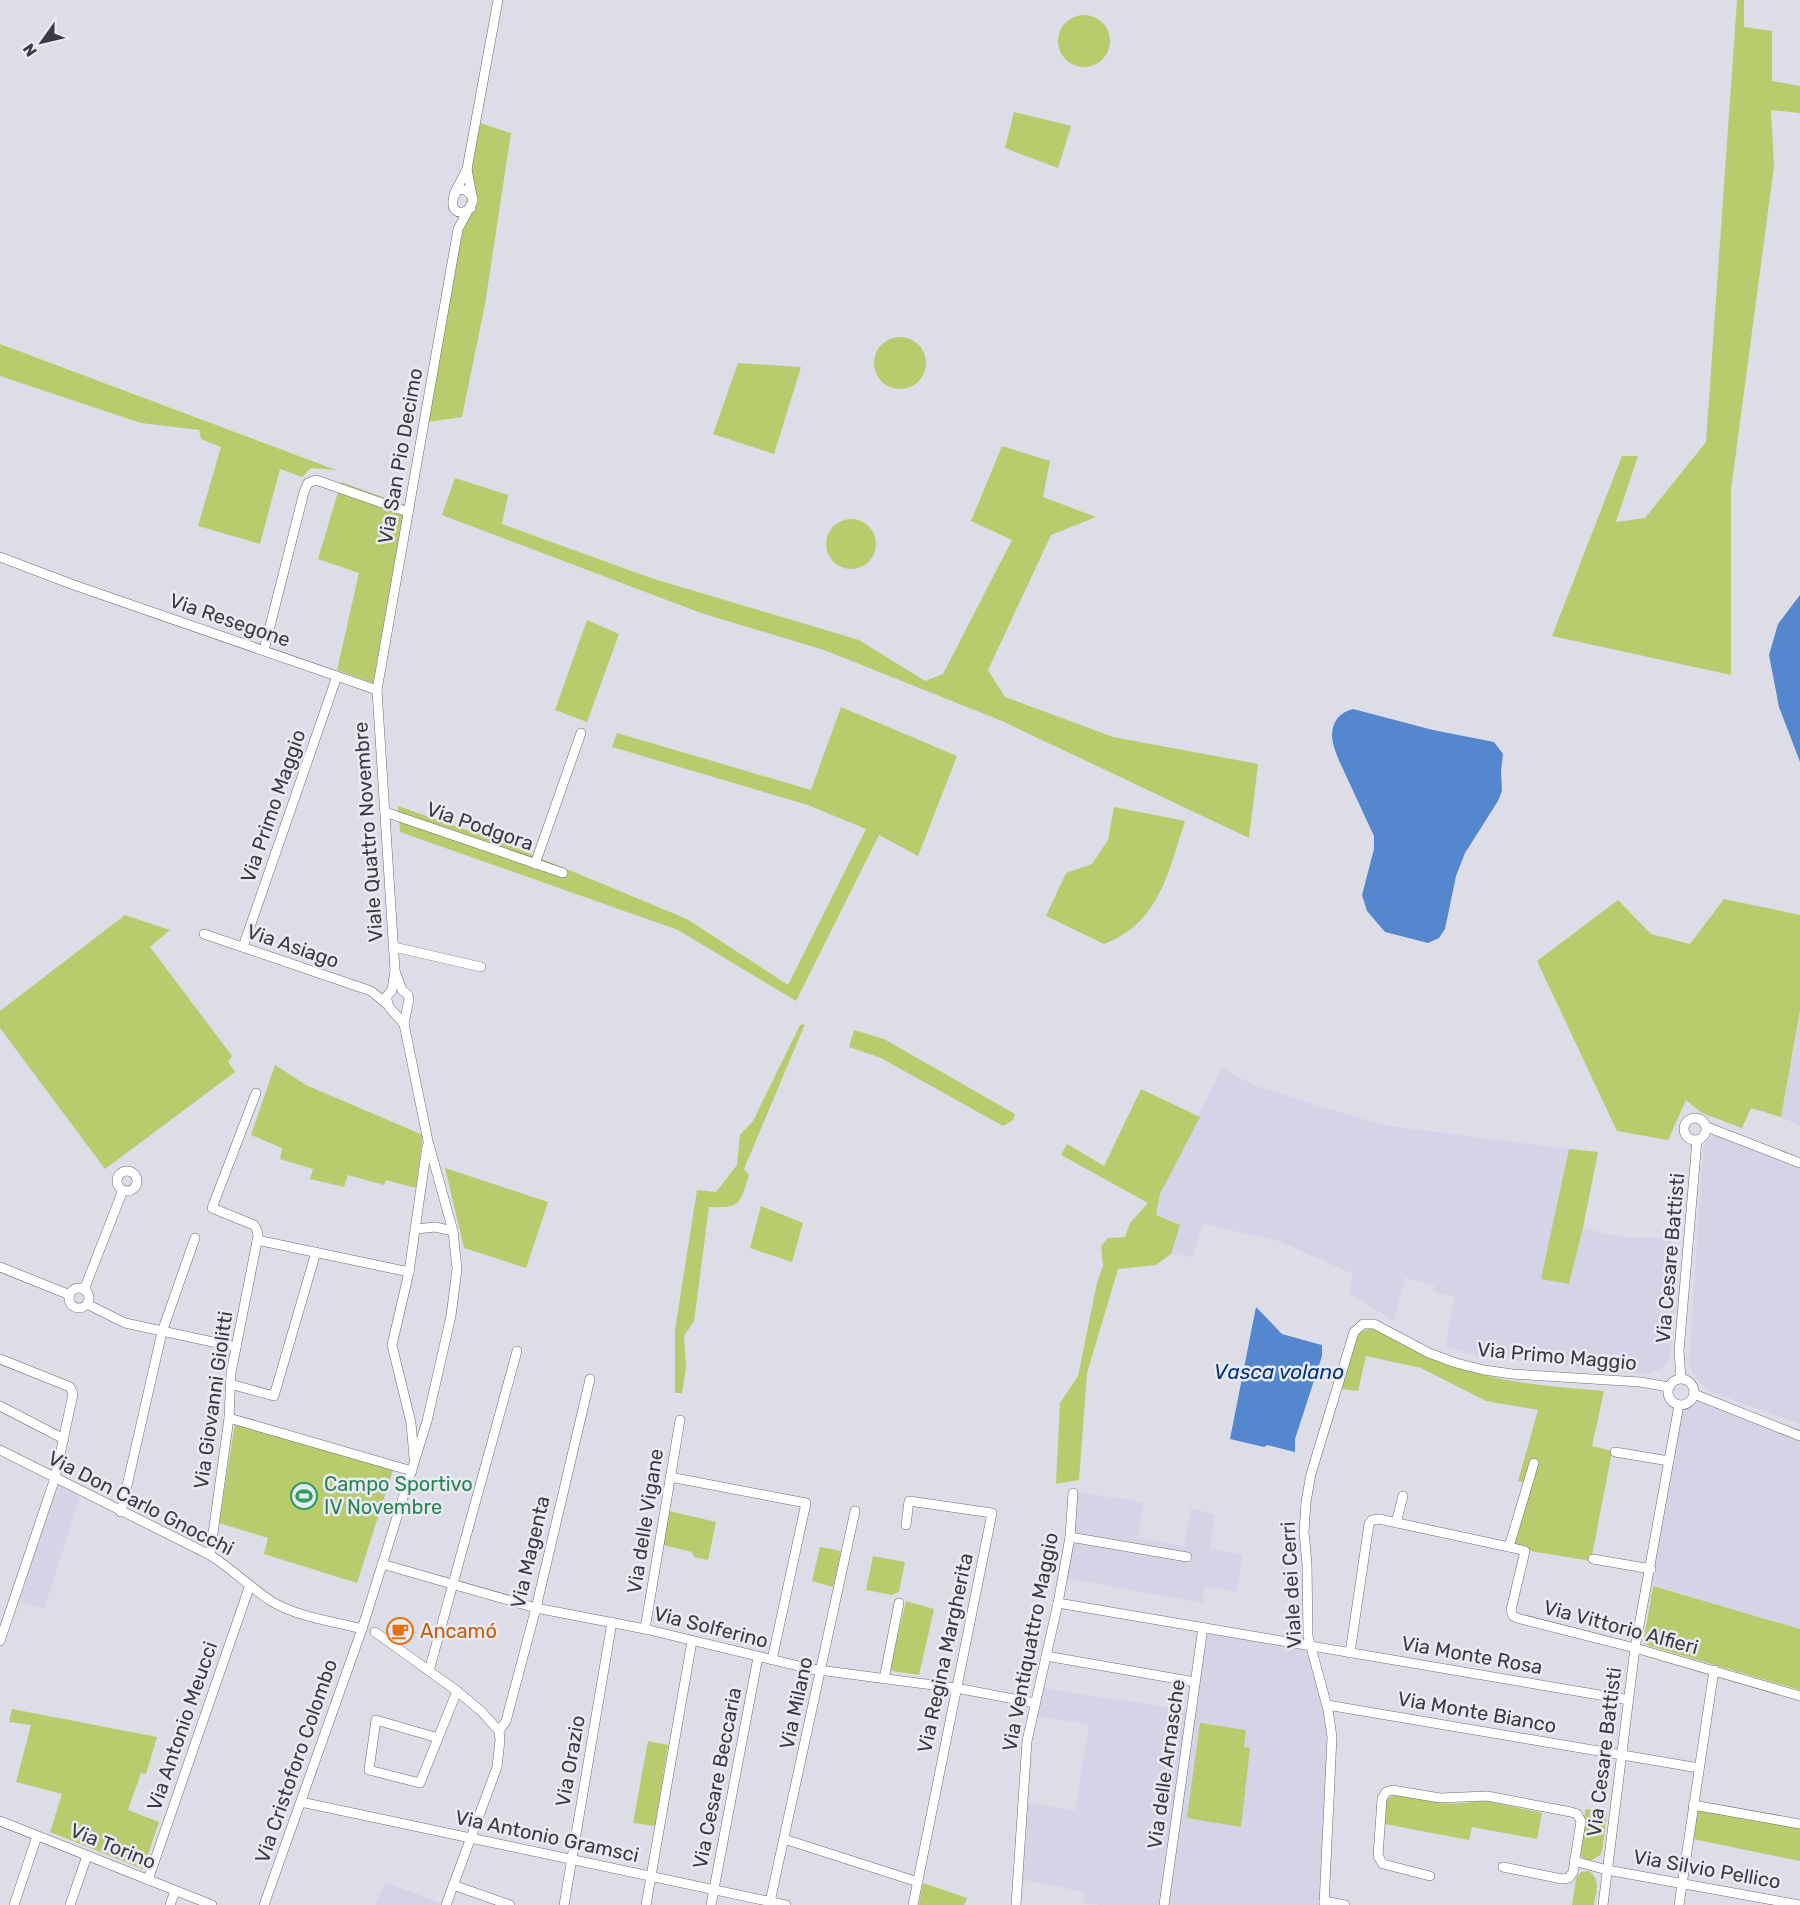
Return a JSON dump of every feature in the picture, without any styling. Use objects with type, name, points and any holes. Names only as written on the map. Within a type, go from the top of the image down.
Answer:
[{"type":"street","name":"Via San Pio Decimo","points":[[458,229],[452,205],[454,194],[467,169],[498,0]]},
{"type":"street","name":"Via San Pio Decimo","points":[[377,690],[458,229],[473,201],[467,169]]},
{"type":"street","points":[[454,194],[466,191],[473,198]]},
{"type":"street","points":[[452,205],[461,212],[471,208]]},
{"type":"street","points":[[264,650],[308,483],[316,480],[408,512]]},
{"type":"street","name":"Via Resegone","points":[[0,557],[71,584],[377,690]]},
{"type":"street","name":"Via Primo Maggio","points":[[243,947],[337,676]]},
{"type":"street","name":"Viale Quattro Novembre","points":[[377,690],[395,971],[394,991],[390,1006]]},
{"type":"street","points":[[535,864],[580,733]]},
{"type":"street","name":"Via Podgora","points":[[385,812],[563,873]]},
{"type":"street","name":"Via Asiago","points":[[204,934],[371,991],[394,991]]},
{"type":"street","points":[[394,947],[481,967]]},
{"type":"street","name":"Via Asiago","points":[[371,991],[390,1006]]},
{"type":"street","points":[[362,1629],[427,1421],[451,1317],[456,1269],[453,1231],[428,1141],[404,1024],[408,995],[394,991]]},
{"type":"street","points":[[390,1006],[400,1011],[407,1006]]},
{"type":"street","points":[[390,1006],[404,1024]]},
{"type":"street","points":[[256,1093],[212,1208],[254,1225],[258,1232],[257,1240],[409,1272]]},
{"type":"street","points":[[1707,1127],[1704,1137],[1697,1140],[1687,1136],[1684,1129],[1686,1122],[1692,1118],[1700,1118],[1707,1127],[1800,1163]]},
{"type":"street","name":"Via Cesare Battisti","points":[[1681,1378],[1679,1351],[1697,1140]]},
{"type":"street","points":[[413,1467],[411,1423],[392,1346],[409,1272],[428,1141]]},
{"type":"street","points":[[84,1290],[123,1190]]},
{"type":"street","points":[[416,1229],[435,1227],[453,1231]]},
{"type":"street","points":[[122,1512],[162,1332],[195,1238]]},
{"type":"street","name":"Via Giovanni Giolitti","points":[[210,1555],[229,1418],[230,1384],[257,1240]]},
{"type":"street","points":[[230,1384],[274,1396],[316,1252]]},
{"type":"street","points":[[0,1267],[70,1295]]},
{"type":"street","points":[[74,1290],[84,1290],[88,1294],[87,1304],[82,1308],[76,1308],[70,1301],[70,1295],[74,1290]]},
{"type":"street","points":[[87,1304],[125,1323],[236,1347]]},
{"type":"street","name":"Via Primo Maggio","points":[[1351,1338],[1360,1326],[1370,1323],[1429,1353],[1475,1368],[1503,1373],[1640,1382],[1669,1387]]},
{"type":"street","name":"Viale dei Cerri","points":[[1324,1903],[1332,1737],[1327,1705],[1308,1636],[1304,1532],[1306,1502],[1315,1460],[1351,1338]]},
{"type":"street","points":[[429,1671],[517,1351]]},
{"type":"street","points":[[0,1359],[70,1386],[73,1394],[55,1478],[0,1641]]},
{"type":"street","points":[[1681,1378],[1691,1383],[1694,1394],[1690,1401],[1679,1405],[1669,1396],[1669,1387],[1673,1381],[1681,1378]]},
{"type":"street","name":"Via Magenta","points":[[499,1731],[506,1721],[536,1608],[590,1379]]},
{"type":"street","points":[[1694,1394],[1800,1436]]},
{"type":"street","name":"Via Cesare Battisti","points":[[1603,1905],[1635,1648],[1679,1405]]},
{"type":"street","points":[[0,1406],[63,1438]]},
{"type":"street","points":[[229,1418],[413,1467]]},
{"type":"street","name":"Via delle Vigane","points":[[645,1629],[680,1420]]},
{"type":"street","points":[[411,1423],[427,1421]]},
{"type":"street","name":"Via Don Carlo Gnocchi","points":[[0,1450],[210,1555],[272,1601],[286,1608],[362,1629]]},
{"type":"street","points":[[1615,1452],[1669,1461]]},
{"type":"street","points":[[1350,1653],[1369,1524],[1372,1520],[1375,1518],[1509,1547],[1534,1463]]},
{"type":"street","points":[[670,1477],[806,1503],[772,1660]]},
{"type":"street","name":"Via Ventiquattro Maggio","points":[[1016,1905],[1027,1741],[1058,1603],[1070,1537],[1073,1493]]},
{"type":"street","points":[[1396,1523],[1403,1496]]},
{"type":"street","name":"Via Regina Margherita","points":[[906,1525],[909,1501],[992,1513],[913,1905]]},
{"type":"street","name":"Via Milano","points":[[770,1902],[855,1511]]},
{"type":"street","points":[[1070,1537],[1186,1557]]},
{"type":"street","name":"Via Vittorio Alfieri","points":[[1509,1547],[1525,1551],[1510,1610],[1514,1616],[1714,1670],[1800,1696]]},
{"type":"street","points":[[1593,1558],[1651,1569]]},
{"type":"street","name":"Via Solferino","points":[[382,1564],[536,1608],[645,1629],[822,1671],[956,1688],[1035,1703]]},
{"type":"street","name":"Via Antonio Meucci","points":[[148,1880],[250,1585]]},
{"type":"street","points":[[884,1679],[899,1603]]},
{"type":"street","name":"Via Monte Rosa","points":[[1058,1603],[1629,1700]]},
{"type":"street","name":"Via Orazio","points":[[564,1905],[612,1622]]},
{"type":"street","name":"Via delle Arnasche","points":[[1164,1905],[1203,1627]]},
{"type":"street","name":"Via Cristoforo Colombo","points":[[264,1905],[362,1629]]},
{"type":"street","points":[[375,1632],[481,1711],[499,1731],[497,1767],[446,1905]]},
{"type":"street","points":[[646,1905],[692,1641]]},
{"type":"street","points":[[1046,1656],[1195,1682]]},
{"type":"street","name":"Via Cesare Beccaria","points":[[711,1905],[758,1657]]},
{"type":"street","points":[[1678,1905],[1714,1670]]},
{"type":"street","points":[[438,1738],[376,1720],[369,1770],[420,1783],[457,1692]]},
{"type":"street","name":"Via Monte Bianco","points":[[1327,1705],[1699,1768]]},
{"type":"street","points":[[1430,1876],[1383,1864],[1378,1856],[1382,1799],[1386,1792],[1392,1790],[1450,1799],[1487,1796],[1577,1814],[1581,1821],[1573,1872],[1569,1878],[1562,1880],[1503,1868]]},
{"type":"street","name":"Via Antonio Gramsci","points":[[301,1802],[786,1905]]},
{"type":"street","points":[[1693,1805],[1800,1824]]},
{"type":"street","name":"Via Torino","points":[[0,1821],[212,1905]]},
{"type":"street","points":[[14,1905],[38,1836]]},
{"type":"street","points":[[784,1839],[918,1882]]},
{"type":"street","points":[[70,1905],[87,1856]]},
{"type":"street","name":"Via Silvio Pellico","points":[[1575,1862],[1607,1870],[1800,1905]]},
{"type":"street","points":[[453,1885],[510,1905]]},
{"type":"street","points":[[170,1905],[175,1890]]},
{"type":"street","points":[[1324,1903],[1345,1905]]},
{"type":"shaded area","points":[[1800,1010],[1800,1126],[1781,1117]]},
{"type":"shaded area","points":[[1222,1068],[1253,1085],[1389,1126],[1569,1149],[1542,1279],[1569,1283],[1583,1228],[1625,1238],[1672,1237],[1669,1298],[1676,1302],[1670,1356],[1665,1366],[1651,1373],[1641,1374],[1481,1357],[1446,1347],[1454,1297],[1433,1291],[1434,1285],[1405,1278],[1394,1321],[1349,1294],[1353,1274],[1279,1241],[1203,1224],[1193,1257],[1171,1254],[1180,1225],[1156,1215],[1160,1194]]},
{"type":"shaded area","points":[[1716,1135],[1800,1168],[1800,1424],[1709,1391],[1695,1378],[1689,1364],[1703,1149],[1709,1139]]},
{"type":"shaded area","points":[[1695,1396],[1800,1437],[1800,1629],[1649,1584],[1680,1407],[1690,1404]]},
{"type":"shaded area","points":[[53,1480],[81,1494],[44,1609],[12,1598]]},
{"type":"shaded area","points":[[1070,1491],[1143,1502],[1138,1538],[1184,1546],[1191,1508],[1215,1515],[1210,1548],[1243,1555],[1236,1592],[1205,1586],[1202,1603],[1061,1577],[1068,1536]]},
{"type":"shaded area","points":[[1204,1629],[1309,1647],[1328,1719],[1322,1905],[1099,1905],[1084,1902],[1085,1892],[1019,1879],[1024,1802],[1075,1810],[1089,1724],[1034,1716],[1040,1688],[1193,1711]]},
{"type":"shaded area","points":[[385,1882],[445,1905],[376,1905]]},
{"type":"green space","points":[[1737,0],[1744,0],[1744,27],[1772,31],[1772,81],[1800,86],[1800,113],[1771,110],[1774,166],[1731,490],[1731,675],[1552,636],[1622,456],[1638,456],[1616,522],[1645,518],[1706,442]]},
{"type":"green space","points":[[1079,15],[1089,15],[1103,22],[1110,41],[1103,60],[1089,67],[1079,67],[1069,63],[1062,56],[1058,46],[1058,36],[1062,26],[1069,19]]},
{"type":"green space","points":[[1014,112],[1071,126],[1058,168],[1005,148]]},
{"type":"green space","points":[[480,123],[511,133],[485,304],[462,417],[428,422]]},
{"type":"green space","points":[[895,337],[905,337],[919,344],[926,363],[919,382],[905,389],[895,389],[885,385],[878,378],[874,368],[874,358],[878,348],[885,341]]},
{"type":"green space","points":[[0,344],[336,470],[311,468],[302,477],[280,469],[260,544],[198,526],[221,447],[201,439],[199,430],[141,423],[0,376]]},
{"type":"green space","points":[[738,363],[801,367],[774,454],[713,434]]},
{"type":"green space","points":[[1002,446],[1050,461],[1043,497],[1096,517],[1051,535],[988,670],[1005,697],[1113,737],[1258,764],[1249,838],[1002,721],[824,650],[701,613],[442,515],[455,478],[508,495],[502,524],[651,578],[859,640],[925,681],[943,674],[1012,540],[971,521]]},
{"type":"green space","points":[[341,482],[405,505],[373,683],[337,670],[359,573],[318,559]]},
{"type":"green space","points":[[846,519],[856,519],[869,526],[876,539],[876,549],[869,562],[856,569],[846,569],[837,565],[830,558],[826,549],[826,539],[830,530],[837,523]]},
{"type":"green space","points":[[587,620],[619,634],[587,722],[555,710]]},
{"type":"green space","points":[[841,707],[957,756],[918,856],[879,835],[796,1001],[678,930],[400,832],[398,806],[506,844],[687,919],[788,985],[866,829],[808,805],[612,747],[617,733],[811,790]]},
{"type":"green space","points":[[1114,807],[1185,821],[1167,877],[1150,909],[1123,935],[1104,944],[1046,916],[1066,873],[1092,864],[1108,840]]},
{"type":"green space","points":[[1724,899],[1800,915],[1800,1010],[1781,1117],[1751,1108],[1742,1128],[1702,1113],[1686,1100],[1668,1140],[1617,1131],[1537,961],[1618,900],[1651,934],[1690,944]]},
{"type":"green space","points":[[125,915],[170,930],[150,947],[232,1056],[228,1062],[235,1072],[105,1169],[0,1028],[0,1011]]},
{"type":"green space","points":[[805,1024],[744,1169],[749,1175],[740,1199],[737,1203],[727,1207],[709,1207],[694,1321],[684,1336],[686,1368],[682,1393],[675,1393],[675,1330],[697,1190],[716,1192],[737,1165],[740,1135],[753,1121],[800,1025]]},
{"type":"green space","points":[[854,1030],[884,1039],[1015,1114],[1013,1120],[1003,1126],[881,1058],[849,1047]]},
{"type":"green space","points":[[275,1065],[306,1085],[423,1135],[416,1188],[386,1180],[384,1185],[348,1175],[344,1187],[310,1179],[313,1169],[280,1159],[282,1148],[251,1135]]},
{"type":"green space","points":[[1141,1089],[1200,1117],[1160,1194],[1156,1215],[1180,1225],[1171,1254],[1156,1265],[1118,1269],[1087,1373],[1079,1480],[1056,1484],[1060,1403],[1078,1376],[1097,1283],[1103,1266],[1101,1246],[1108,1238],[1125,1237],[1130,1223],[1148,1203],[1061,1155],[1067,1144],[1104,1166]]},
{"type":"green space","points":[[1569,1149],[1598,1152],[1569,1284],[1541,1279]]},
{"type":"green space","points":[[445,1168],[548,1202],[526,1268],[464,1248]]},
{"type":"green space","points":[[761,1206],[803,1223],[792,1262],[750,1248]]},
{"type":"green space","points":[[1373,1328],[1430,1357],[1483,1375],[1535,1384],[1604,1391],[1592,1446],[1612,1451],[1591,1561],[1506,1547],[1525,1483],[1518,1481],[1538,1410],[1486,1401],[1421,1368],[1366,1356],[1358,1391],[1342,1389],[1353,1342],[1361,1332]]},
{"type":"green space","name":"Campo Sportivo IV Novembre","points":[[235,1423],[393,1470],[357,1583],[264,1554],[268,1538],[219,1523]]},
{"type":"green space","points":[[669,1511],[716,1522],[708,1560],[694,1557],[692,1552],[663,1545]]},
{"type":"green space","points":[[820,1547],[841,1551],[833,1587],[812,1581]]},
{"type":"green space","points":[[873,1556],[905,1562],[899,1592],[892,1595],[866,1590]]},
{"type":"green space","points":[[1653,1586],[1800,1629],[1800,1690],[1643,1644]]},
{"type":"green space","points":[[906,1601],[934,1609],[919,1675],[892,1671],[890,1668]]},
{"type":"green space","points":[[12,1709],[157,1737],[146,1774],[141,1773],[128,1810],[159,1822],[143,1869],[50,1832],[62,1794],[16,1782],[31,1725],[9,1722]]},
{"type":"green space","points":[[1200,1723],[1246,1730],[1244,1747],[1250,1748],[1241,1827],[1187,1818]]},
{"type":"green space","points":[[648,1741],[668,1745],[655,1826],[633,1823]]},
{"type":"green space","points":[[1394,1795],[1450,1804],[1487,1801],[1542,1813],[1537,1839],[1472,1827],[1469,1840],[1385,1824],[1386,1800]]},
{"type":"green space","points":[[1586,1809],[1607,1813],[1602,1852],[1592,1860],[1583,1858],[1579,1849]]},
{"type":"green space","points":[[1698,1810],[1800,1827],[1800,1861],[1693,1839]]},
{"type":"green space","points":[[1589,1871],[1596,1882],[1594,1905],[1572,1905],[1576,1878],[1581,1872]]},
{"type":"green space","points":[[923,1883],[967,1898],[964,1905],[919,1905]]},
{"type":"water","points":[[1800,595],[1800,762],[1779,707],[1769,655],[1778,624]]},
{"type":"water","points":[[1353,709],[1433,730],[1494,742],[1503,754],[1502,791],[1465,853],[1456,876],[1445,929],[1439,938],[1428,943],[1385,932],[1367,911],[1362,895],[1374,849],[1374,836],[1338,758],[1332,736],[1333,726],[1338,718],[1344,712]]},
{"type":"water","name":"Vasca volano","points":[[1256,1307],[1282,1334],[1322,1345],[1322,1356],[1295,1439],[1295,1452],[1230,1439]]},
{"type":"place","name":"Campo Sportivo IV Novembre","points":[[304,1496]]},
{"type":"place","name":"Ancamó","points":[[400,1631]]}]
